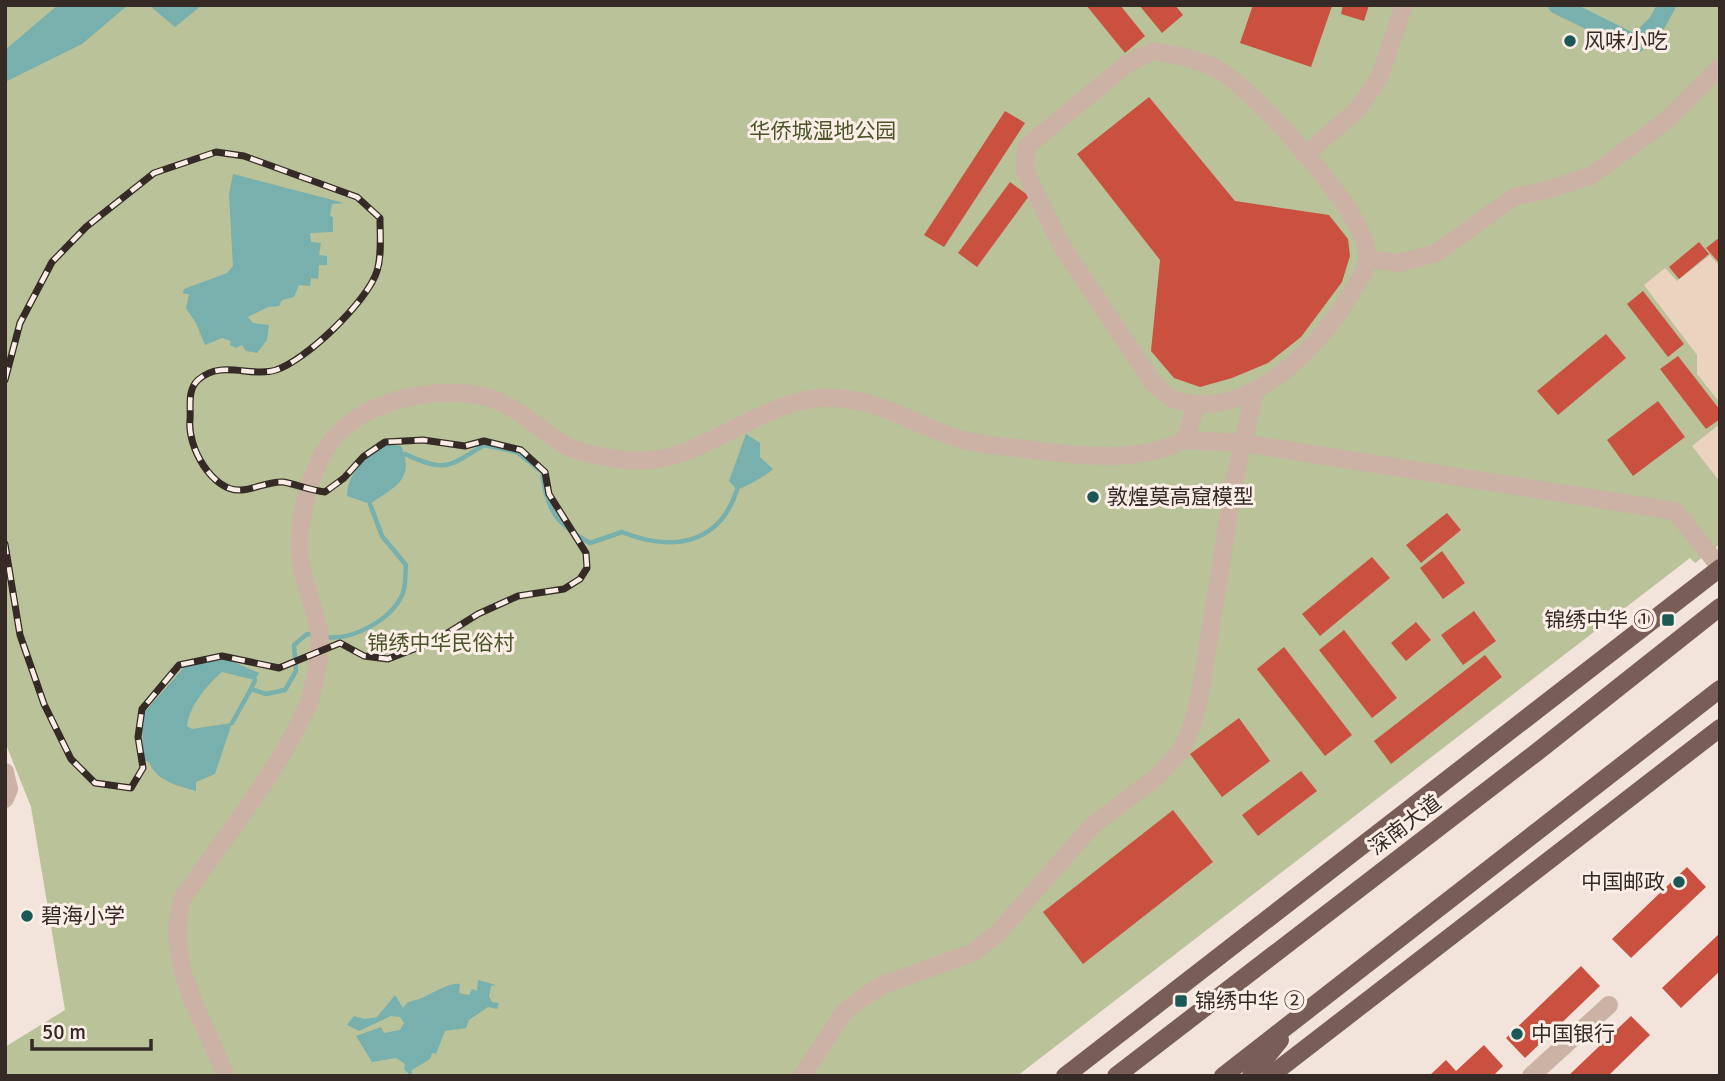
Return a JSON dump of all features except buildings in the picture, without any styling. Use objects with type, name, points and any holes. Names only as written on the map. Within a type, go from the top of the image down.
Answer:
[{"type":"main road","points":[[1065,1076],[1720,568]]},
{"type":"main road","name":"深南大道","points":[[1116,1076],[1537,752],[1720,607]]},
{"type":"main road","points":[[1691,711],[1720,675]]},
{"type":"main road","points":[[1223,1076],[1720,689]]},
{"type":"main road","points":[[1270,1076],[1720,728]]},
{"type":"main road","points":[[1251,1076],[1299,1015]]},
{"type":"street","points":[[1306,155],[1357,109],[1379,79],[1404,5]]},
{"type":"street","points":[[1153,51],[1178,55],[1218,70],[1252,96],[1306,155],[1354,216],[1365,236],[1368,259],[1332,325],[1300,358],[1255,391],[1197,404],[1174,400],[1155,385],[1059,241],[1025,172],[1026,147],[1127,64],[1153,51]]},
{"type":"street","points":[[1368,259],[1399,263],[1436,253],[1514,197],[1551,189],[1592,175],[1667,120],[1720,66]]},
{"type":"street","points":[[802,1076],[844,1012],[883,985],[972,953],[998,933],[1091,826],[1160,775],[1181,750],[1192,726],[1200,695],[1242,443],[1255,391]]},
{"type":"street","points":[[226,1076],[180,967],[175,922],[182,899],[268,781],[311,699],[318,635],[300,556],[304,510],[317,463],[336,435],[356,418],[403,397],[452,393],[493,399],[567,446],[594,456],[638,461],[668,456],[712,440],[775,408],[801,399],[830,398],[883,405],[937,431],[982,444],[1097,457],[1153,452],[1185,440],[1242,443],[1675,511],[1720,568]]},
{"type":"street","points":[[1185,440],[1197,404]]},
{"type":"street","points":[[5,772],[9,789],[5,799]]},
{"type":"street","points":[[1532,1075],[1609,1005]]},
{"type":"green space","name":"锦绣中华民俗村","points":[[5,5],[1720,5],[1720,544],[1695,563],[1690,558],[1017,1076],[5,1076],[5,1047],[65,1010],[31,807],[5,742]]},
{"type":"shaded area","points":[[1710,255],[1720,267],[1720,403],[1697,374],[1697,355],[1644,285],[1665,268],[1677,281]]},
{"type":"shaded area","points":[[1720,424],[1720,482],[1692,446]]},
{"type":"water","points":[[58,5],[128,5],[82,44],[5,82],[5,50]]},
{"type":"water","points":[[149,5],[202,5],[175,27]]},
{"type":"water","points":[[233,174],[344,203],[332,204],[330,216],[333,217],[333,232],[310,233],[311,242],[321,243],[319,255],[327,256],[327,265],[319,265],[318,279],[311,278],[310,286],[299,285],[294,297],[282,300],[279,306],[268,307],[248,317],[253,323],[269,325],[267,340],[257,353],[246,351],[242,345],[236,348],[230,345],[231,341],[222,338],[205,345],[186,308],[189,294],[183,294],[184,289],[227,273],[233,266],[229,194]]},
{"type":"water","points":[[746,434],[760,443],[760,457],[773,469],[737,490],[729,481]]},
{"type":"water","points":[[387,444],[401,446],[406,467],[400,481],[370,504],[347,496],[351,479],[360,465]]},
{"type":"water","points":[[227,659],[259,673],[255,680],[222,672],[205,690],[191,711],[187,726],[192,729],[232,723],[215,774],[196,782],[196,791],[168,782],[157,774],[149,762],[143,760],[142,715],[185,666]]},
{"type":"water","points":[[478,980],[496,985],[491,986],[489,996],[492,1002],[499,1003],[497,1009],[488,1007],[469,1020],[466,1028],[445,1031],[436,1054],[432,1053],[430,1059],[412,1070],[411,1076],[404,1069],[405,1064],[396,1058],[372,1062],[356,1036],[381,1027],[384,1033],[400,1030],[404,1023],[400,1017],[391,1016],[359,1031],[347,1025],[354,1016],[365,1019],[377,1017],[395,995],[403,1008],[408,1002],[454,984],[460,984],[459,993],[469,995],[472,989],[477,991]]},
{"type":"waterway","points":[[1557,5],[1636,44],[1657,23],[1667,5]]},
{"type":"waterway","points":[[405,454],[430,464],[446,465],[484,445],[517,452],[542,472],[550,507],[555,515],[569,529],[590,543],[622,532],[659,542],[692,539],[706,533],[718,523],[737,490]]},
{"type":"waterway","points":[[325,637],[347,636],[370,627],[390,612],[403,593],[406,565],[382,536],[370,504]]},
{"type":"waterway","points":[[255,680],[251,689],[266,694],[285,690],[296,671],[294,645],[307,634],[316,635]]},
{"type":"waterway","points":[[232,723],[251,689]]},
{"type":"railway","points":[[5,380],[20,323],[52,262],[86,227],[154,173],[216,152],[244,156],[357,197],[380,218],[380,258],[377,271],[362,298],[334,328],[303,355],[276,370],[216,371],[198,380],[190,399],[190,431],[197,454],[211,476],[230,489],[241,490],[283,482],[325,492],[344,478],[363,457],[385,442],[423,440],[465,446],[484,441],[521,450],[545,472],[549,494],[586,553],[587,568],[580,579],[564,589],[518,596],[478,614],[435,641],[388,659],[364,656],[340,643],[279,668],[222,656],[179,665],[142,709],[138,737],[143,768],[131,788],[95,783],[71,759],[44,704],[20,635],[5,544]]},
{"type":"place","name":"风味小吃","points":[[1570,41]]},
{"type":"place","name":"敦煌莫高窟模型","points":[[1093,497]]},
{"type":"place","name":"锦绣中华 ①","points":[[1668,620]]},
{"type":"place","name":"中国邮政","points":[[1679,882]]},
{"type":"place","name":"碧海小学","points":[[27,916]]},
{"type":"place","name":"锦绣中华 ②","points":[[1181,1001]]},
{"type":"place","name":"中国银行","points":[[1517,1034]]},
{"type":"park label","name":"华侨城湿地公园","points":[[823,131]]}]
